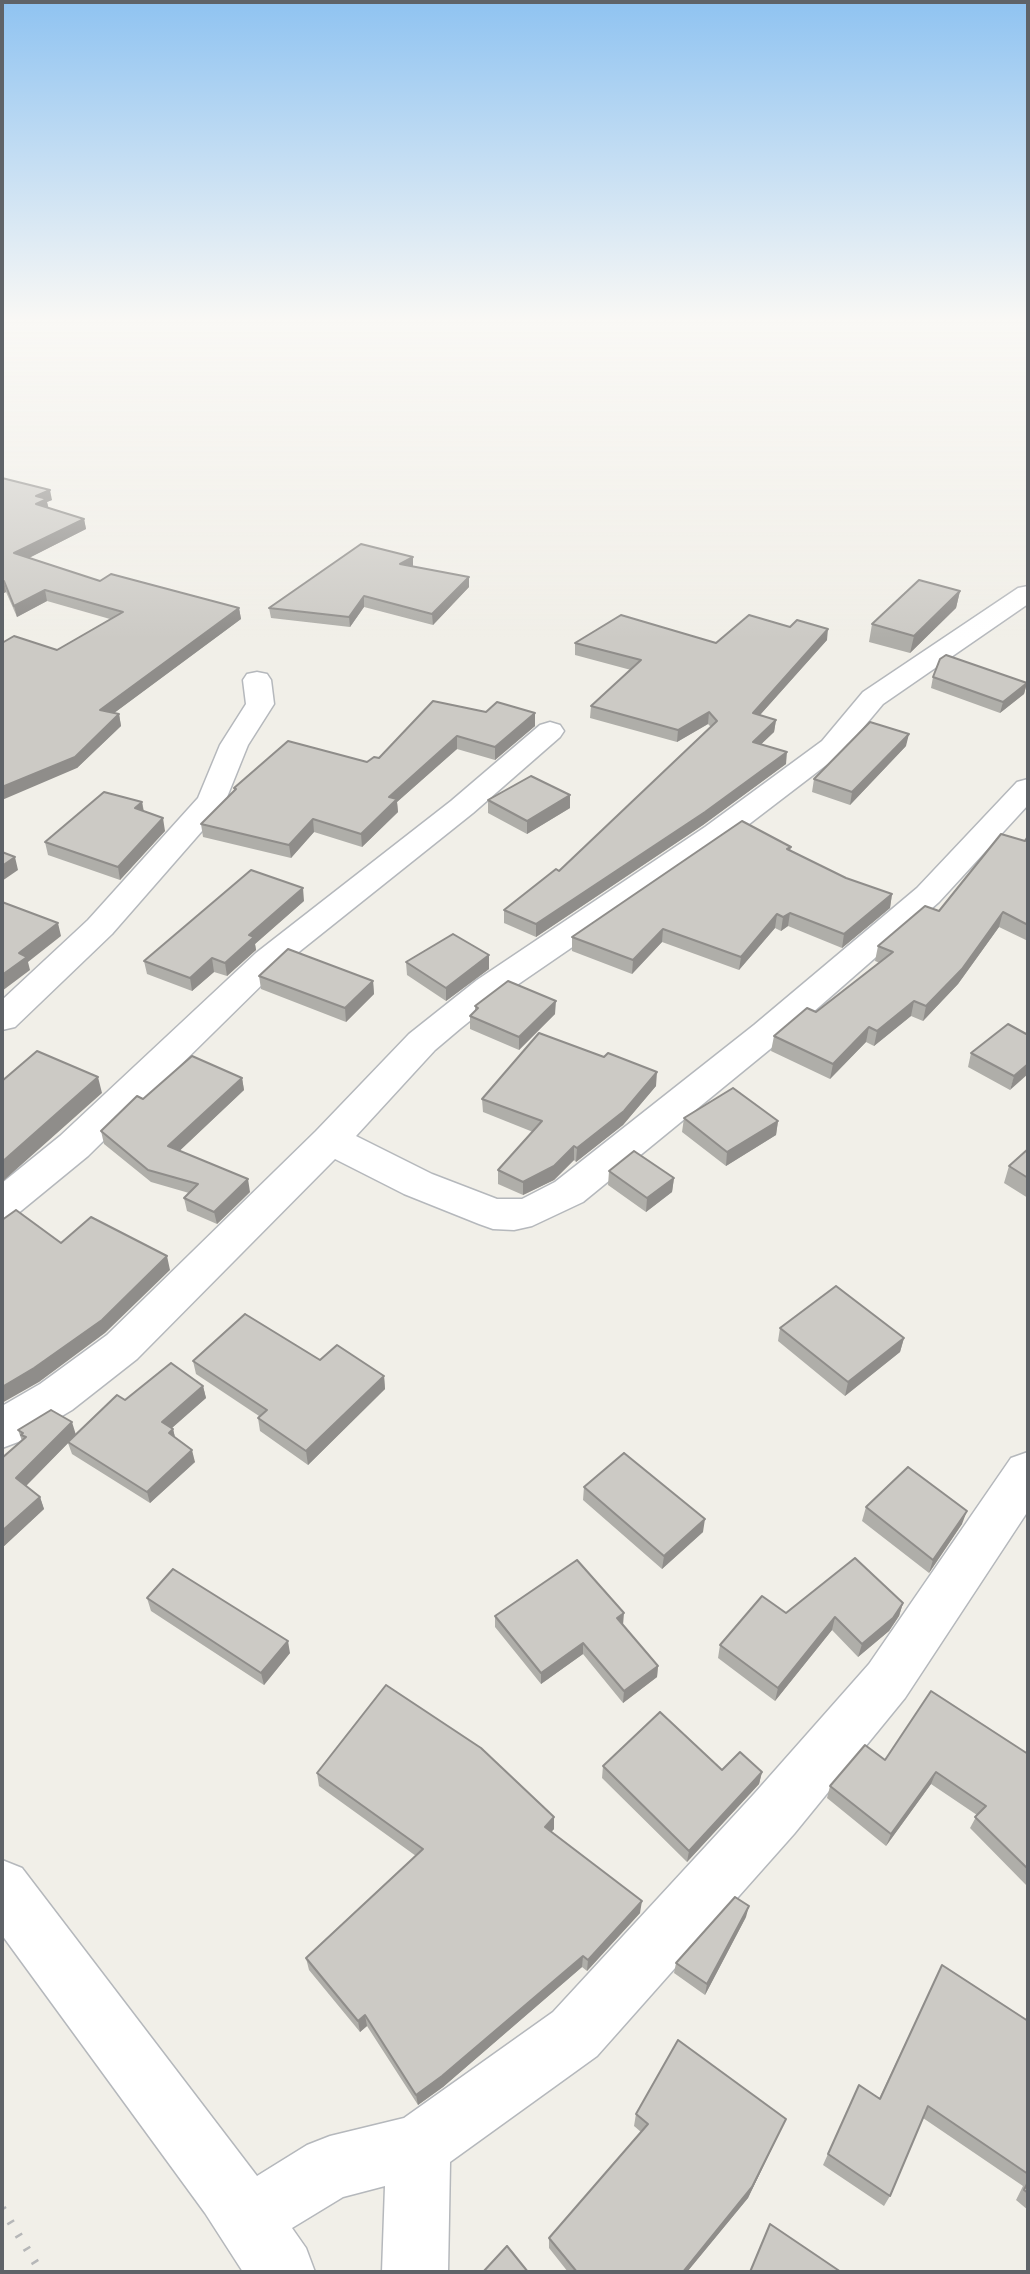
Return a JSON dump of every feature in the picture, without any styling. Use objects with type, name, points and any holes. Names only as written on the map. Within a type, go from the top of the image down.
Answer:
[{"type":"street","points":[[2,1429],[56,1396],[121,1347],[330,1140],[422,1042],[448,1020],[489,988],[716,834],[832,747],[873,698],[1027,593]]},
{"type":"street","points":[[2,1019],[100,927],[212,801],[234,745],[260,704],[257,680]]},
{"type":"street","points":[[2,1205],[74,1146],[268,960],[462,807],[550,730]]},
{"type":"street","points":[[330,1140],[418,1184],[493,1214],[514,1215],[532,1211],[569,1192],[766,1032],[928,895],[1028,788]]},
{"type":"street","points":[[246,2219],[330,2168],[418,2146],[575,2034],[774,1814],[887,1681],[1028,1472]]},
{"type":"street","points":[[2,1888],[229,2190],[282,2272]]},
{"type":"street","points":[[415,2272],[418,2146]]},
{"type":"building","points":[[2,478],[50,490],[36,496],[47,499],[36,504],[84,519],[14,553],[100,581],[111,574],[239,608],[100,710],[119,714],[75,757],[2,787],[2,643],[14,636],[57,650],[123,612],[45,590],[14,606],[4,581],[2,582]]},
{"type":"building","points":[[361,544],[413,557],[400,564],[469,577],[432,614],[364,596],[349,617],[269,608]]},
{"type":"building","points":[[919,580],[960,591],[914,636],[872,624]]},
{"type":"building","points":[[621,615],[716,643],[749,615],[790,627],[797,620],[828,629],[753,713],[776,720],[753,742],[787,752],[705,812],[536,924],[504,910],[556,869],[559,871],[717,721],[709,712],[678,730],[591,706],[641,660],[575,643]]},
{"type":"building","points":[[946,655],[1027,683],[1003,702],[933,677],[940,659]]},
{"type":"building","points":[[433,701],[486,712],[497,702],[535,713],[495,747],[457,736],[389,797],[397,799],[361,834],[313,819],[289,845],[201,824],[236,789],[234,788],[288,741],[367,762],[374,757],[379,758]]},
{"type":"building","points":[[870,722],[909,734],[852,792],[814,779]]},
{"type":"building","points":[[531,776],[570,795],[527,821],[488,800]]},
{"type":"building","points":[[104,792],[142,802],[135,808],[163,818],[118,867],[45,842]]},
{"type":"building","points":[[742,821],[791,847],[787,849],[846,878],[892,894],[844,934],[790,913],[783,917],[777,914],[741,957],[663,929],[633,960],[572,937]]},
{"type":"building","points":[[1001,834],[1025,841],[1028,836],[1028,925],[1003,912],[962,969],[926,1006],[914,1001],[877,1031],[869,1027],[833,1064],[774,1036],[807,1008],[816,1012],[893,952],[878,946],[925,906],[939,911]]},
{"type":"building","points":[[2,852],[15,857],[2,866]]},
{"type":"building","points":[[251,870],[303,888],[249,935],[254,937],[225,963],[212,958],[190,978],[144,961]]},
{"type":"building","points":[[2,902],[58,923],[19,953],[27,957],[2,975]]},
{"type":"building","points":[[453,934],[489,955],[446,988],[406,962]]},
{"type":"building","points":[[288,949],[373,981],[345,1008],[259,976]]},
{"type":"building","points":[[508,981],[556,1001],[519,1037],[470,1016],[478,1008],[475,1006]]},
{"type":"building","points":[[1008,1024],[1028,1035],[1028,1064],[1014,1076],[971,1053]]},
{"type":"building","points":[[539,1033],[604,1057],[608,1053],[657,1072],[624,1111],[577,1148],[574,1146],[554,1166],[523,1182],[498,1170],[542,1121],[482,1099]]},
{"type":"building","points":[[37,1051],[98,1077],[2,1162],[2,1081]]},
{"type":"building","points":[[192,1056],[242,1078],[168,1146],[248,1179],[214,1212],[184,1198],[198,1184],[148,1170],[101,1131],[137,1096],[143,1099]]},
{"type":"building","points":[[733,1088],[778,1121],[727,1152],[684,1118]]},
{"type":"building","points":[[1028,1149],[1028,1178],[1009,1166]]},
{"type":"building","points":[[634,1151],[674,1178],[647,1198],[609,1171]]},
{"type":"building","points":[[16,1210],[61,1243],[91,1217],[167,1256],[102,1320],[2,1387],[2,1220]]},
{"type":"building","points":[[836,1286],[904,1338],[848,1382],[780,1328]]},
{"type":"building","points":[[245,1314],[320,1360],[337,1345],[384,1376],[306,1451],[258,1418],[267,1410],[193,1361]]},
{"type":"building","points":[[171,1363],[203,1386],[162,1422],[173,1429],[169,1433],[192,1450],[147,1492],[68,1442],[117,1395],[125,1400]]},
{"type":"building","points":[[51,1410],[72,1422],[16,1478],[40,1497],[2,1531],[2,1458],[26,1437],[18,1430]]},
{"type":"building","points":[[624,1453],[705,1519],[664,1556],[584,1487]]},
{"type":"building","points":[[908,1467],[967,1511],[933,1560],[866,1507]]},
{"type":"building","points":[[855,1558],[903,1603],[893,1618],[862,1644],[835,1617],[778,1688],[720,1645],[762,1596],[786,1613]]},
{"type":"building","points":[[577,1560],[624,1613],[617,1618],[658,1666],[624,1691],[583,1643],[541,1673],[495,1616]]},
{"type":"building","points":[[173,1569],[288,1641],[261,1673],[147,1598]]},
{"type":"building","points":[[386,1685],[481,1748],[554,1817],[545,1827],[642,1901],[588,1960],[583,1956],[416,2095],[365,2015],[358,2021],[306,1958],[423,1849],[317,1773]]},
{"type":"building","points":[[931,1691],[1028,1754],[1028,1869],[975,1817],[986,1806],[936,1772],[891,1834],[830,1786],[865,1745],[885,1760]]},
{"type":"building","points":[[660,1712],[722,1770],[740,1752],[762,1772],[689,1851],[603,1766]]},
{"type":"building","points":[[735,1897],[749,1906],[707,1984],[676,1963]]},
{"type":"building","points":[[942,1965],[1028,2021],[1028,2174],[928,2106],[890,2196],[828,2154],[859,2085],[880,2099]]},
{"type":"building","points":[[678,2040],[786,2119],[752,2187],[683,2272],[577,2272],[549,2238],[648,2124],[636,2114]]},
{"type":"building","points":[[770,2224],[841,2272],[750,2272]]},
{"type":"building","points":[[507,2246],[528,2272],[483,2272]]},
{"type":"railway","points":[[2,2208],[41,2272]]}]
